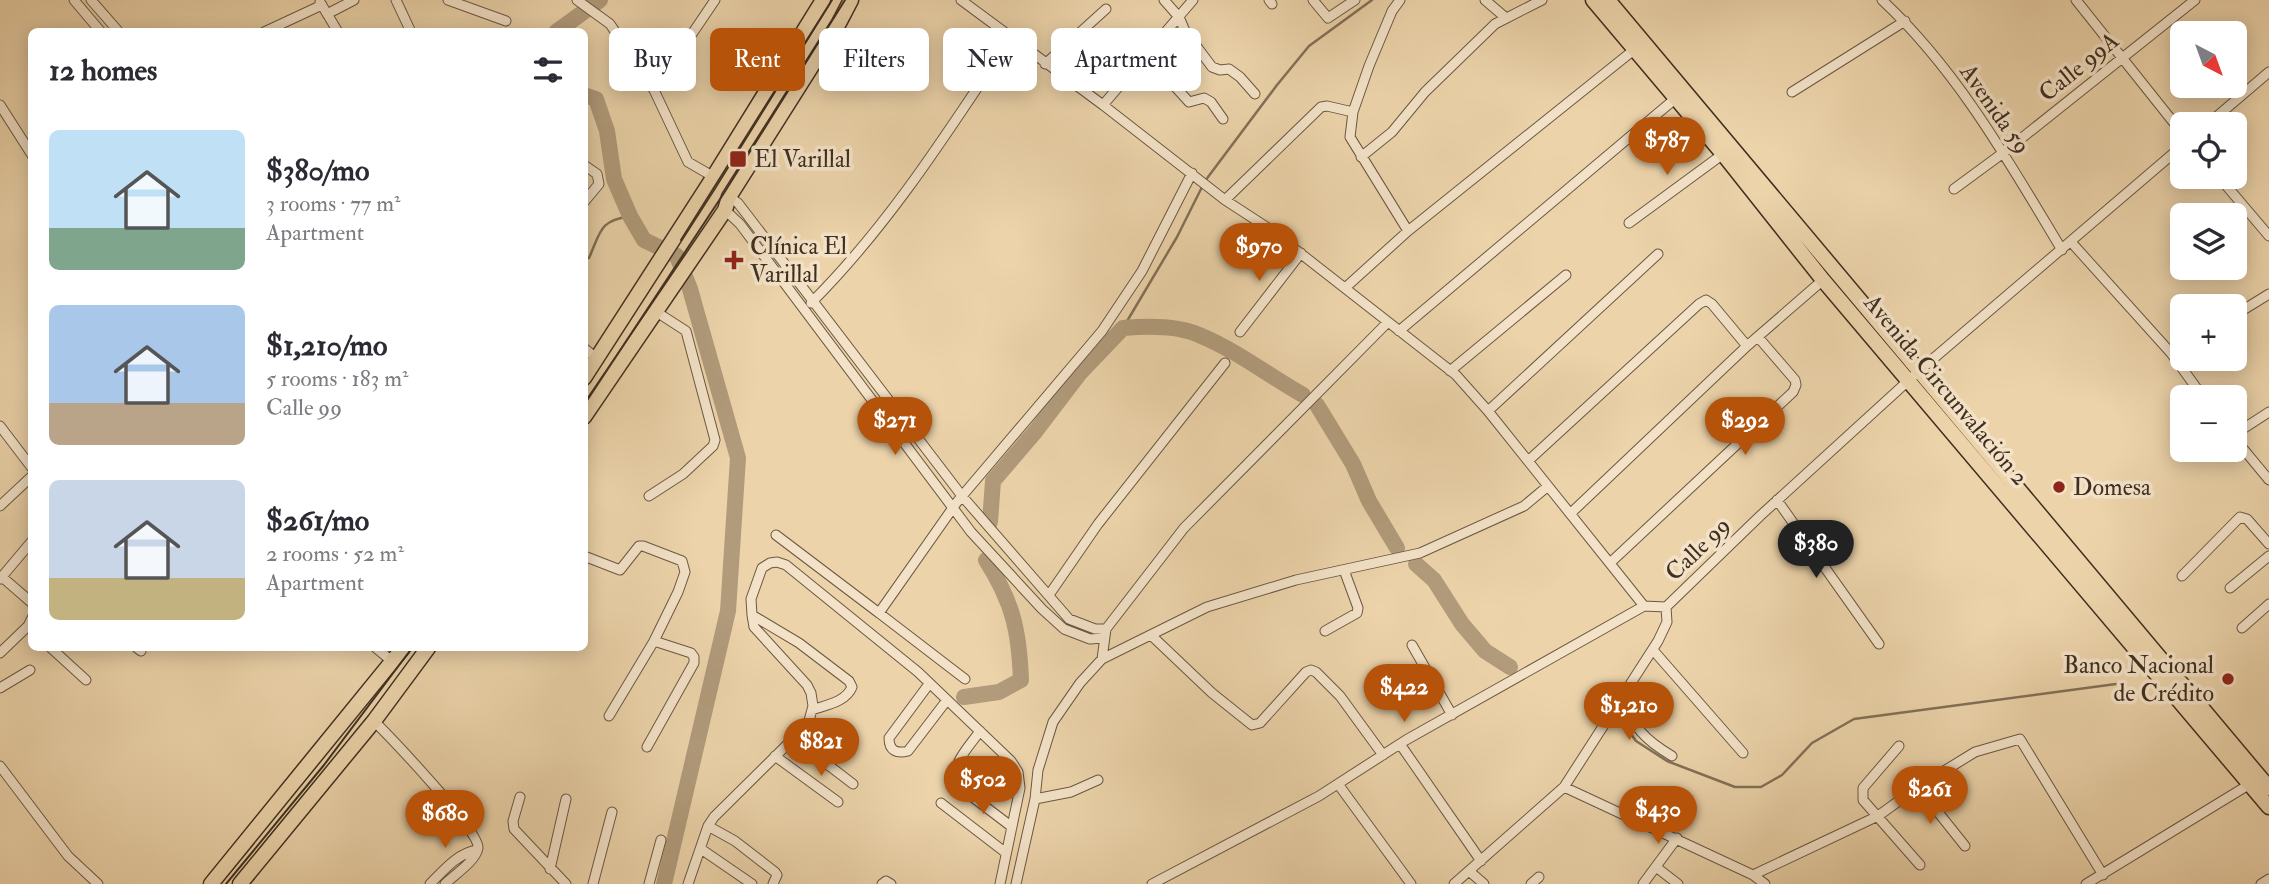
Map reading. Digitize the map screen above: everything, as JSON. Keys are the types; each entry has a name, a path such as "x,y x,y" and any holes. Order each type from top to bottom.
{"main road":[{"path":"588,372 714,177 823,0"},
{"path":"588,410 727,203 851,0"},
{"name":"Avenida Circunvalación 2","path":"1593,0 1723,154 1823,279 2269,807"},
{"name":"Avenida Circunvalación 2","path":"1608,0 2269,788"},
{"path":"211,884 401,651"},
{"path":"240,884 374,721 426,651"}],"street":[{"path":"74,0 98,28"},
{"path":"327,14 354,0"},
{"path":"396,0 409,28"},
{"path":"448,0 506,21"},
{"path":"577,0 613,28"},
{"path":"696,28 715,0"},
{"path":"962,0 999,28"},
{"path":"1164,0 1212,67 1229,69 1255,94"},
{"path":"1169,28 1194,0"},
{"path":"1313,0 1328,18 1331,18 1355,0"},
{"path":"1401,0 1392,11 1368,66 1353,112 1350,136 1408,231"},
{"path":"1485,0 1506,18"},
{"path":"1361,157 1392,132 1425,92 1486,33 1506,18 1542,0"},
{"name":"Avenida 59","path":"1882,0 1905,21 1974,107 2062,250"},
{"path":"2076,0 2170,118"},
{"name":"Calle 99A","path":"1954,189 2195,0"},
{"path":"95,1 115,28"},
{"path":"271,28 320,2 336,28"},
{"path":"1045,64 1106,9"},
{"path":"1792,92 1905,21"},
{"path":"1345,288 1408,231 1634,49"},
{"path":"1037,58 1103,104 1225,200 1301,253 1450,370 1488,411 1644,606"},
{"path":"2222,112 2269,72"},
{"path":"654,91 688,162 714,177"},
{"path":"805,309 830,285 889,216 974,91"},
{"path":"1103,104 1114,91"},
{"path":"1179,91 1189,102 1204,98 1211,102 1223,118"},
{"path":"1398,331 1676,98"},
{"path":"0,105 28,149"},
{"path":"1225,200 1321,107 1353,112"},
{"path":"1629,223 1723,154"},
{"name":"Calle 99","path":"1454,884 1564,787 1653,650 1667,622 1666,607 1777,500 1920,370 2170,156"},
{"path":"588,168 597,174 600,184 588,198"},
{"path":"879,613 962,496 1102,331 1142,271 1192,173"},
{"path":"2229,189 2269,236"},
{"path":"727,203 737,203 962,496 1069,619 1105,634"},
{"path":"727,203 953,509 1012,578 1064,629 1090,639 1105,634"},
{"path":"2071,242 2170,353"},
{"path":"1240,332 1301,253"},
{"path":"1488,411 1658,254"},
{"path":"1450,370 1566,275"},
{"path":"1571,513 1746,346 1823,279"},
{"path":"2247,308 2269,294"},
{"path":"1528,461 1706,300 1746,346"},
{"path":"649,496 683,474 713,446 715,440 686,331 655,311"},
{"path":"1102,659 1105,634 1184,528 1387,323"},
{"path":"1610,563 1793,392 1795,380 1758,337"},
{"path":"588,351 597,359"},
{"path":"1049,595 1098,524 1225,363"},
{"path":"2247,426 2269,412"},
{"path":"0,426 28,463"},
{"path":"2247,453 2269,480"},
{"path":"0,506 28,480"},
{"path":"1016,884 1035,799 1038,770 1053,722 1080,683 1102,659 1208,607 1296,580 1420,552 1524,506 1548,486"},
{"path":"1777,500 1879,644"},
{"path":"2182,576 2240,517 2247,519 2269,544"},
{"path":"776,535 965,679"},
{"path":"28,546 1,578 28,600"},
{"path":"588,558 620,570 639,546 643,546 682,561 685,572 654,641 609,716"},
{"path":"22,553 28,558"},
{"path":"2230,587 2269,556"},
{"path":"688,884 708,826 808,723 812,710 811,693 807,685 754,627 751,599 762,568 777,562 786,565 918,672 1011,761 1018,772 1020,788 1000,884"},
{"path":"1325,631 1357,613 1358,608 1343,570"},
{"path":"2242,628 2269,604"},
{"path":"1152,884 1319,796 1400,744 1644,606 1666,607"},
{"path":"752,615 799,643 849,681 852,687 850,692 840,700 812,710"},
{"path":"0,653 28,627"},
{"path":"1152,636 1212,693 1252,725 1260,723 1306,672 1316,672 1340,696 1383,755"},
{"path":"647,747 694,663 691,653 654,641"},
{"path":"1412,645 1452,715"},
{"path":"1653,650 1743,753"},
{"path":"54,651 86,680"},
{"path":"380,651 393,662"},
{"path":"0,688 30,670"},
{"path":"929,684 889,738 892,750 901,753 908,751 947,700"},
{"path":"1622,698 1635,726 1648,742 1672,756"},
{"path":"374,721 449,802 477,841 477,850 472,859 445,884"},
{"path":"980,731 953,774 958,786 1012,827"},
{"path":"793,738 853,785"},
{"path":"1753,874 1878,816 1918,787 1975,752 2020,739 2103,876"},
{"path":"1400,744 1480,861"},
{"path":"1899,746 1863,789 1863,800 1920,865"},
{"path":"775,756 838,802"},
{"path":"0,766 68,856 98,884"},
{"path":"1035,799 1071,792 1098,780"},
{"path":"1338,784 1411,884"},
{"path":"2086,884 2250,784"},
{"path":"1564,787 1753,874 1765,884"},
{"path":"1918,787 1965,846"},
{"path":"520,797 513,821 514,829 566,884"},
{"path":"550,869 566,799"},
{"path":"941,803 1006,853"},
{"path":"593,884 612,812"},
{"path":"708,826 735,841 775,872 777,875 773,884"},
{"path":"1643,884 1677,838"},
{"path":"649,884 661,840"},
{"path":"701,849 752,884"},
{"path":"430,884 459,857 477,850"},
{"path":"1656,867 1678,884"},
{"path":"1469,871 1484,884"},
{"path":"1531,884 1539,877"},
{"path":"2261,884 2269,879"},
{"path":"882,884 886,881 891,884"}],"waterway":[{"path":"562,28 600,0"},
{"path":"1205,181 1309,46 1372,0"},
{"path":"588,96 596,99 607,131 614,179 630,216 644,240 677,256 690,289 738,458 728,611 664,884"},
{"path":"1123,328 1177,237 1202,187"},
{"path":"588,258 602,229 612,221 630,216"},
{"path":"990,522 993,481 1080,373 1123,328 1162,327 1190,332 1226,348 1303,395"},
{"path":"1317,405 1353,464 1369,501 1397,548"},
{"path":"964,697 999,692 1021,680 1013,617 1003,590 986,560"},
{"path":"1416,564 1434,580 1462,624 1485,651 1510,667"},
{"path":"1618,716 1636,741 1667,761 1735,787 1761,787 1782,775 1812,743 1854,719 2116,684"}],"tram line":[{"path":"681,240 832,0"},
{"path":"588,399 724,193 845,0"},
{"path":"226,884 324,765 410,651"}],"place":[{"name":"El Varillal","path":"738,159"},
{"name":"Clínica El Varillal","path":"734,260"},
{"name":"Domesa","path":"2059,487"},
{"name":"Banco Nacional de Crédito","path":"2228,679"}]}
